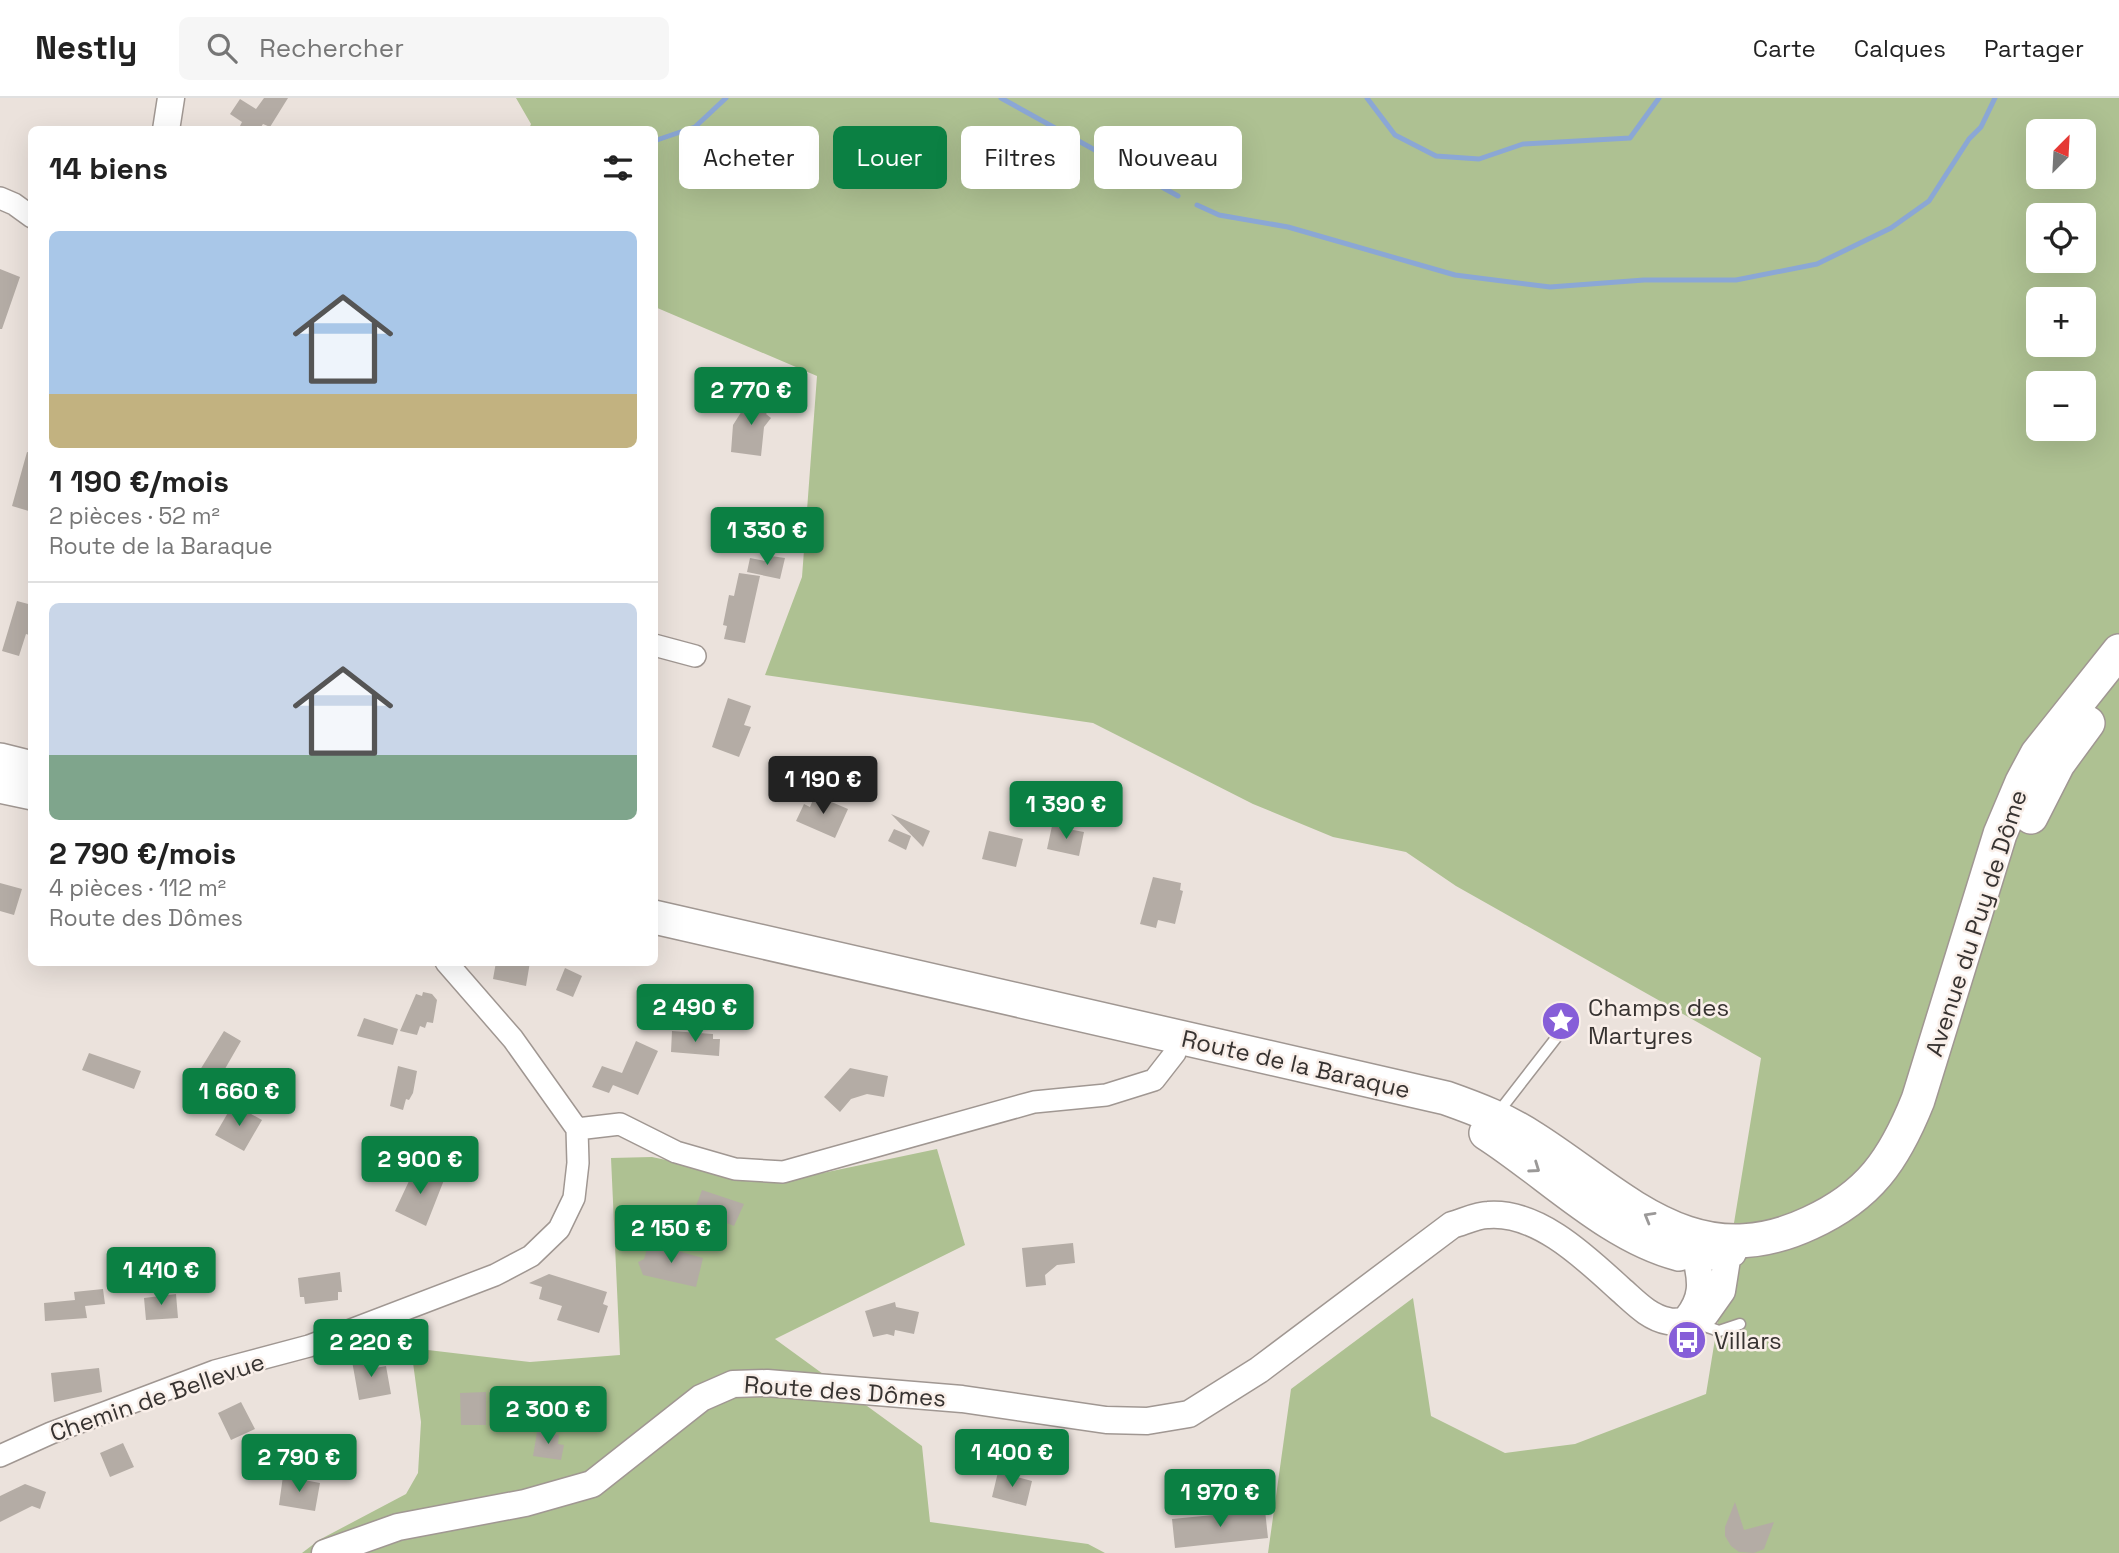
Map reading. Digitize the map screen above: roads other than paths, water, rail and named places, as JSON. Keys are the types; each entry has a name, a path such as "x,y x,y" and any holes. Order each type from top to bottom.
{"main road":[{"name":"Avenue du Puy de Dôme","path":"1928,1102 2000,834 2022,782 2037,754 2119,651"},
{"name":"Avenue du Puy de Dôme","path":"1928,1102 2036,804 2058,764 2119,686"},
{"name":"Route de la Baraque","path":"658,917 1177,1045 1449,1117 1487,1134 1622,1230 1660,1249 1780,1258 1816,1245 1855,1224 1881,1203 1906,1174 1924,1143 1928,1102"},
{"name":"Route de la Baraque","path":"658,937 1177,1045 1447,1098 1495,1116 1534,1138 1630,1206 1713,1252 1750,1240 1775,1237 1836,1211 1862,1191 1888,1163 1928,1102"}],"street":[{"path":"167,126 171,98"},
{"path":"0,198 28,214"},
{"path":"658,646 695,656"},
{"path":"449,966 513,1039 577,1129 620,1124 676,1152 735,1169 783,1172 1034,1102 1106,1095 1154,1080 1177,1045"},
{"name":"Chemin de Bellevue","path":"0,1456 51,1433 215,1371 336,1337 495,1275 531,1256 559,1229 574,1198 578,1163 577,1129"},
{"name":"Route des Dômes","path":"324,1553 398,1527 525,1503 592,1484 701,1398 733,1384 767,1383 962,1399 1107,1420 1147,1422 1189,1414 1259,1370 1452,1225 1487,1214 1518,1217 1555,1237 1593,1265 1647,1313 1670,1322 1686,1320"},
{"path":"1686,1320 1695,1309 1713,1252"}],"lane":[{"path":"1495,1116 1556,1038"},
{"path":"1686,1320 1719,1331 1740,1324"}],"waterway":[{"path":"658,140 695,127 726,98"},
{"path":"1001,98 1178,196"},
{"path":"1367,98 1395,135 1436,156 1479,159 1523,144 1630,138 1659,98"},
{"path":"1197,205 1219,215 1288,227 1455,275 1550,287 1644,280 1736,280 1817,264 1891,228 1929,201 1969,139 1981,127 1995,98"}],"place":[{"name":"Champs des Martyres","path":"1561,1021"},
{"name":"Villars","path":"1687,1340"}]}
